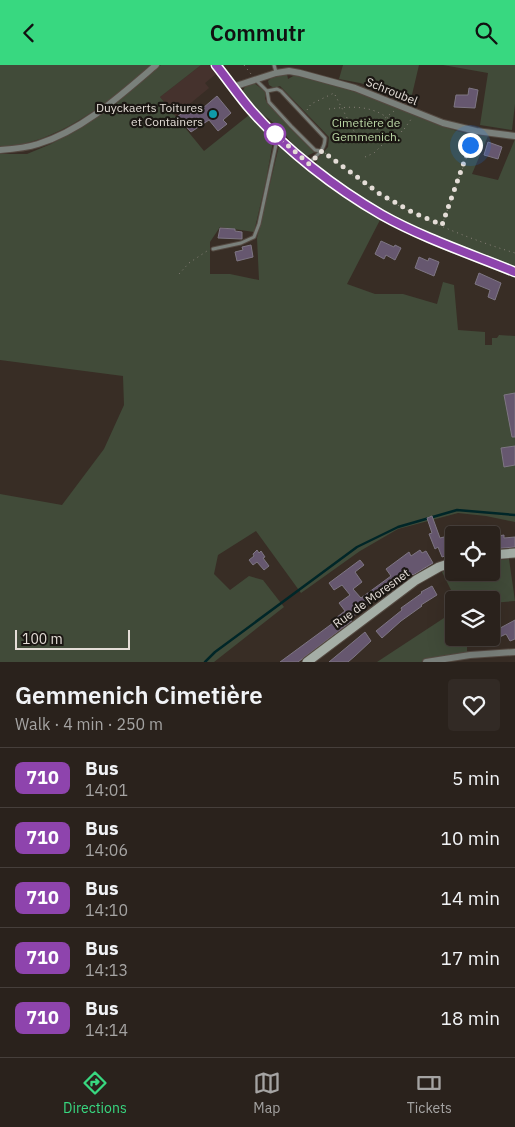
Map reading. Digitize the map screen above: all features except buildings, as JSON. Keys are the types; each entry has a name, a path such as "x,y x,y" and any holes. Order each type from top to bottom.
{"main road":[{"path":"216,65 251,110 277,137 309,164 355,198 382,215 438,241 515,272"},
{"path":"500,554 515,553"},
{"name":"Rue de Moresnet","path":"307,662 416,580 445,565"}],"street":[{"path":"0,150 38,144 68,131 123,93 156,65"},
{"name":"Schroubel","path":"233,87 255,78 289,71 355,88 443,123 476,131 515,136"},
{"path":"426,662 485,653 515,653"}],"lane":[{"path":"274,65 276,73"},
{"path":"255,78 267,91 269,102 285,120 315,150 322,151"},
{"path":"267,91 276,89 281,91 325,138 325,145 322,151 309,164"},
{"path":"213,249 242,243 254,237 259,223 277,137"}],"path":[{"path":"244,65 255,78"},
{"path":"303,114 311,104 334,93 355,133 352,135"},
{"path":"329,109 351,106 368,108 386,116 402,132 412,119"},
{"path":"365,157 374,153 384,143 384,137 377,130 380,123 400,106"},
{"path":"442,225 454,187 476,131"},
{"path":"322,151 380,194 412,212 470,239 515,253"},
{"path":"179,274 200,255 213,249"}],"shaded area":[{"path":"201,65 209,65 216,74 205,83 209,88 175,116 160,97"}],"green space":[{"path":"0,65 151,65 118,93 62,130 21,144 0,147"},
{"path":"161,65 201,65 160,97 204,151 249,115 273,141 254,232 220,227 210,242 210,274 230,274 259,280 257,238 279,146 347,198 380,220 347,284 375,294 403,294 437,304 443,282 454,285 458,330 485,332 485,345 492,345 492,338 497,338 499,335 515,336 515,522 458,513 398,529 360,551 301,593 256,531 218,555 214,574 230,590 249,576 263,580 284,607 214,662 0,662 0,494 62,505 104,449 124,405 123,376 0,360 0,154 27,154 51,144 92,120"},
{"path":"343,65 419,65 411,99 360,83 339,79"},
{"path":"443,65 515,65 515,104 512,130 480,125 488,73"},
{"name":"Cimetière de Gemmenich.","path":"287,74 288,79 295,75 330,84 375,99 448,128 474,135 488,136 472,174 498,180 515,139 515,266 493,259 400,220 358,196 316,165 317,159 328,147 329,137 280,86 274,88 269,85 268,81 272,77"},
{"path":"254,83 266,92 265,98 267,103 315,152 307,156 296,148 269,119 257,111 243,94 243,89 246,86"},
{"path":"509,559 515,601 500,602 500,591 452,591 446,581 500,581 500,560"},
{"path":"445,615 445,646 467,646 469,653 421,662 377,662 444,618"}],"waterway":[{"path":"205,662 215,652 357,547 398,527 457,510 515,515"}],"bus line":[{"name":"710","path":"216,65 251,110 277,137 309,164 355,198 382,215 438,241 515,272"}],"place":[{"name":"Duyckaerts Toitures et Containers","path":"213,114"}],"route":[{"path":"275,134 309,164 322,151 380,194 412,212 442,225 470,145"}]}
